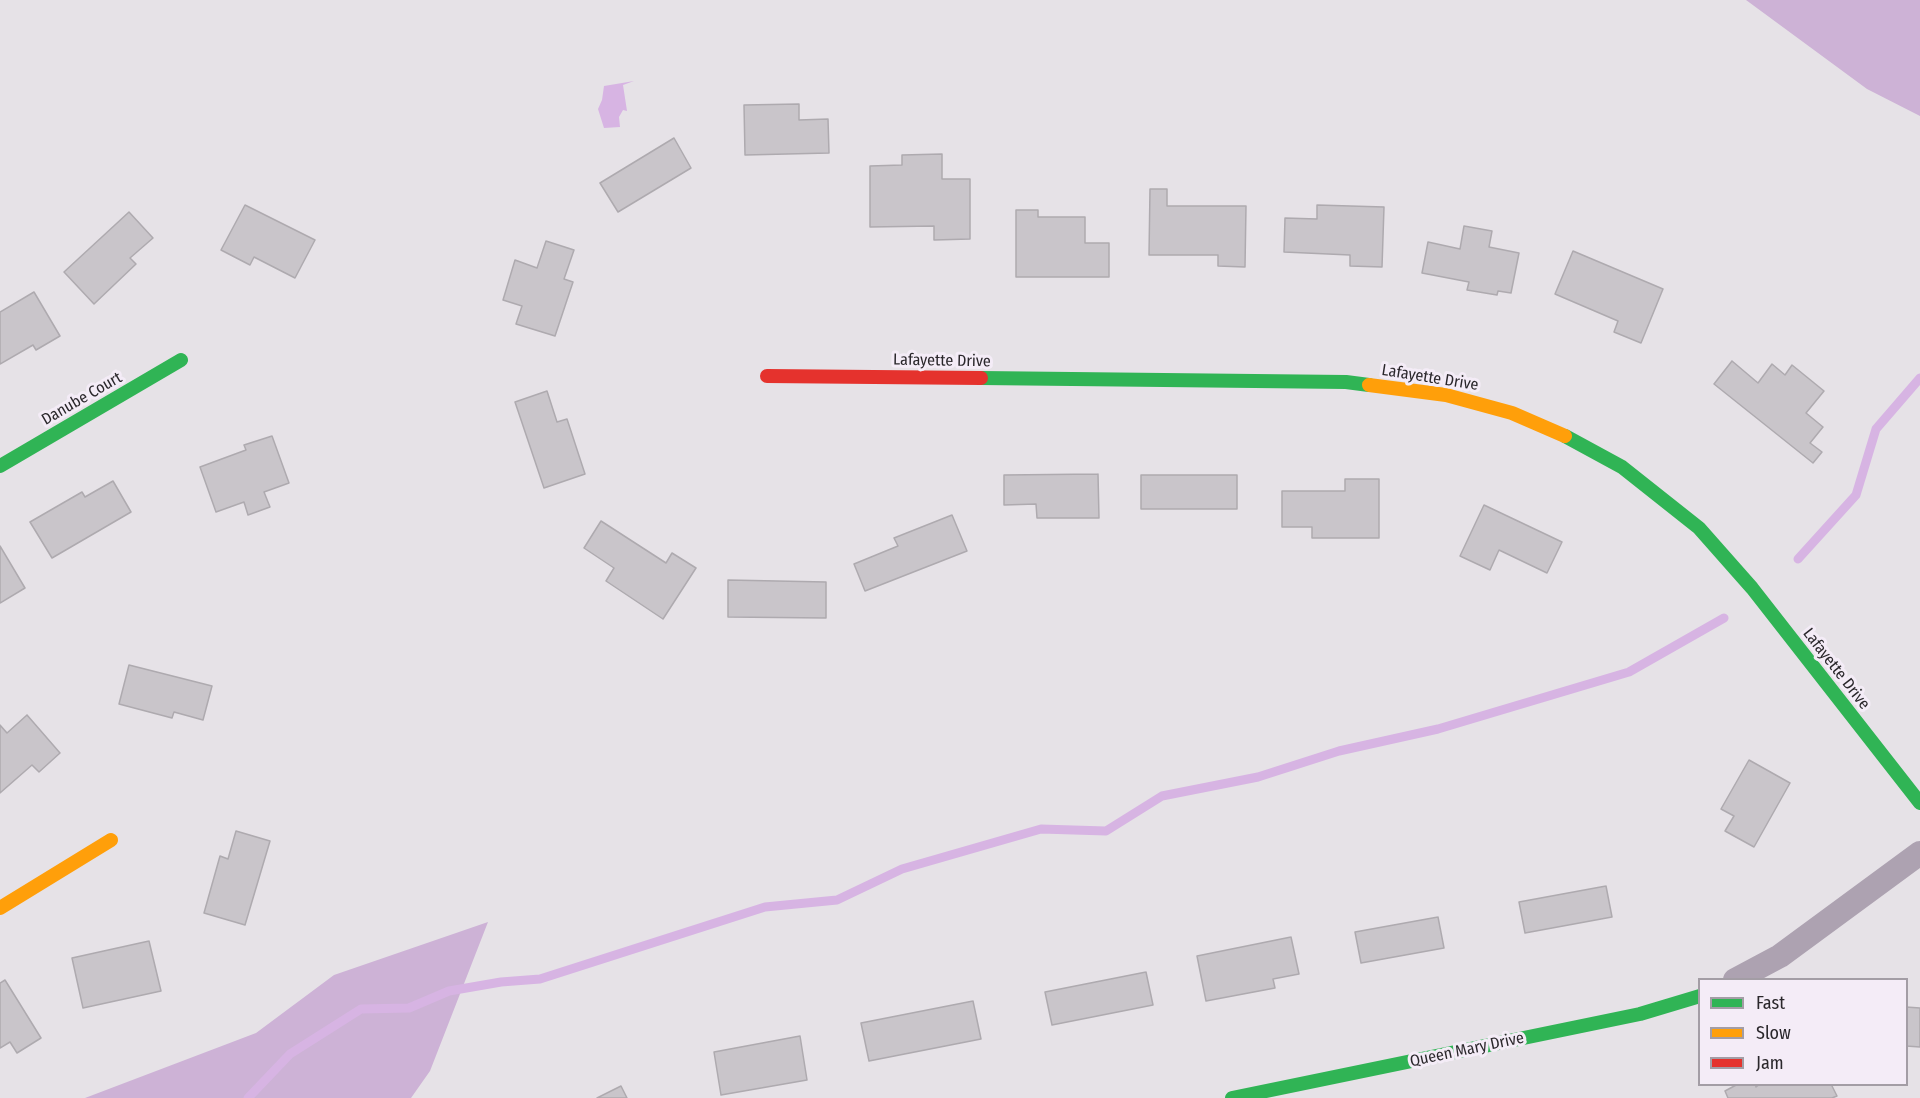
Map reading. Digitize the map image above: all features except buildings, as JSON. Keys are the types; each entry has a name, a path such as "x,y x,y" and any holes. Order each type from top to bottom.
{"street":[{"name":"Danube Court","path":"0,466 181,360"},
{"name":"Lafayette Drive","path":"767,375 1346,381 1446,394 1512,413 1565,435 1622,467 1699,528 1752,588 1920,803"},
{"path":"0,908 111,840"},
{"path":"1739,978 1780,956 1828,923 1852,902 1920,852"},
{"name":"Queen Mary Drive","path":"1232,1098 1640,1014 1698,997"}],"shaded area":[{"path":"1746,0 1920,0 1920,116 1867,89"},
{"path":"634,81 623,85 627,111 623,110 619,117 620,127 604,128 598,109 604,86"},
{"path":"488,922 430,1071 411,1098 85,1098 256,1033 334,975"}],"waterway":[{"path":"1798,559 1856,495 1876,429 1920,378"},
{"path":"248,1098 290,1054 361,1009 409,1008 449,991 501,982 540,979 765,907 837,900 902,869 1041,829 1106,831 1162,796 1258,777 1339,751 1438,729 1629,672 1724,618"}],"traffic: fast":[{"path":"0,466 181,360"},
{"path":"981,378 1346,382 1369,385"},
{"path":"1565,436 1622,467 1699,528 1752,588 1920,803"},
{"path":"1232,1098 1640,1014 1698,997"}],"traffic: slow":[{"path":"1369,385 1446,395 1512,413 1565,436"},
{"path":"0,908 111,840"}],"traffic: jam":[{"path":"767,376 981,378"}]}
